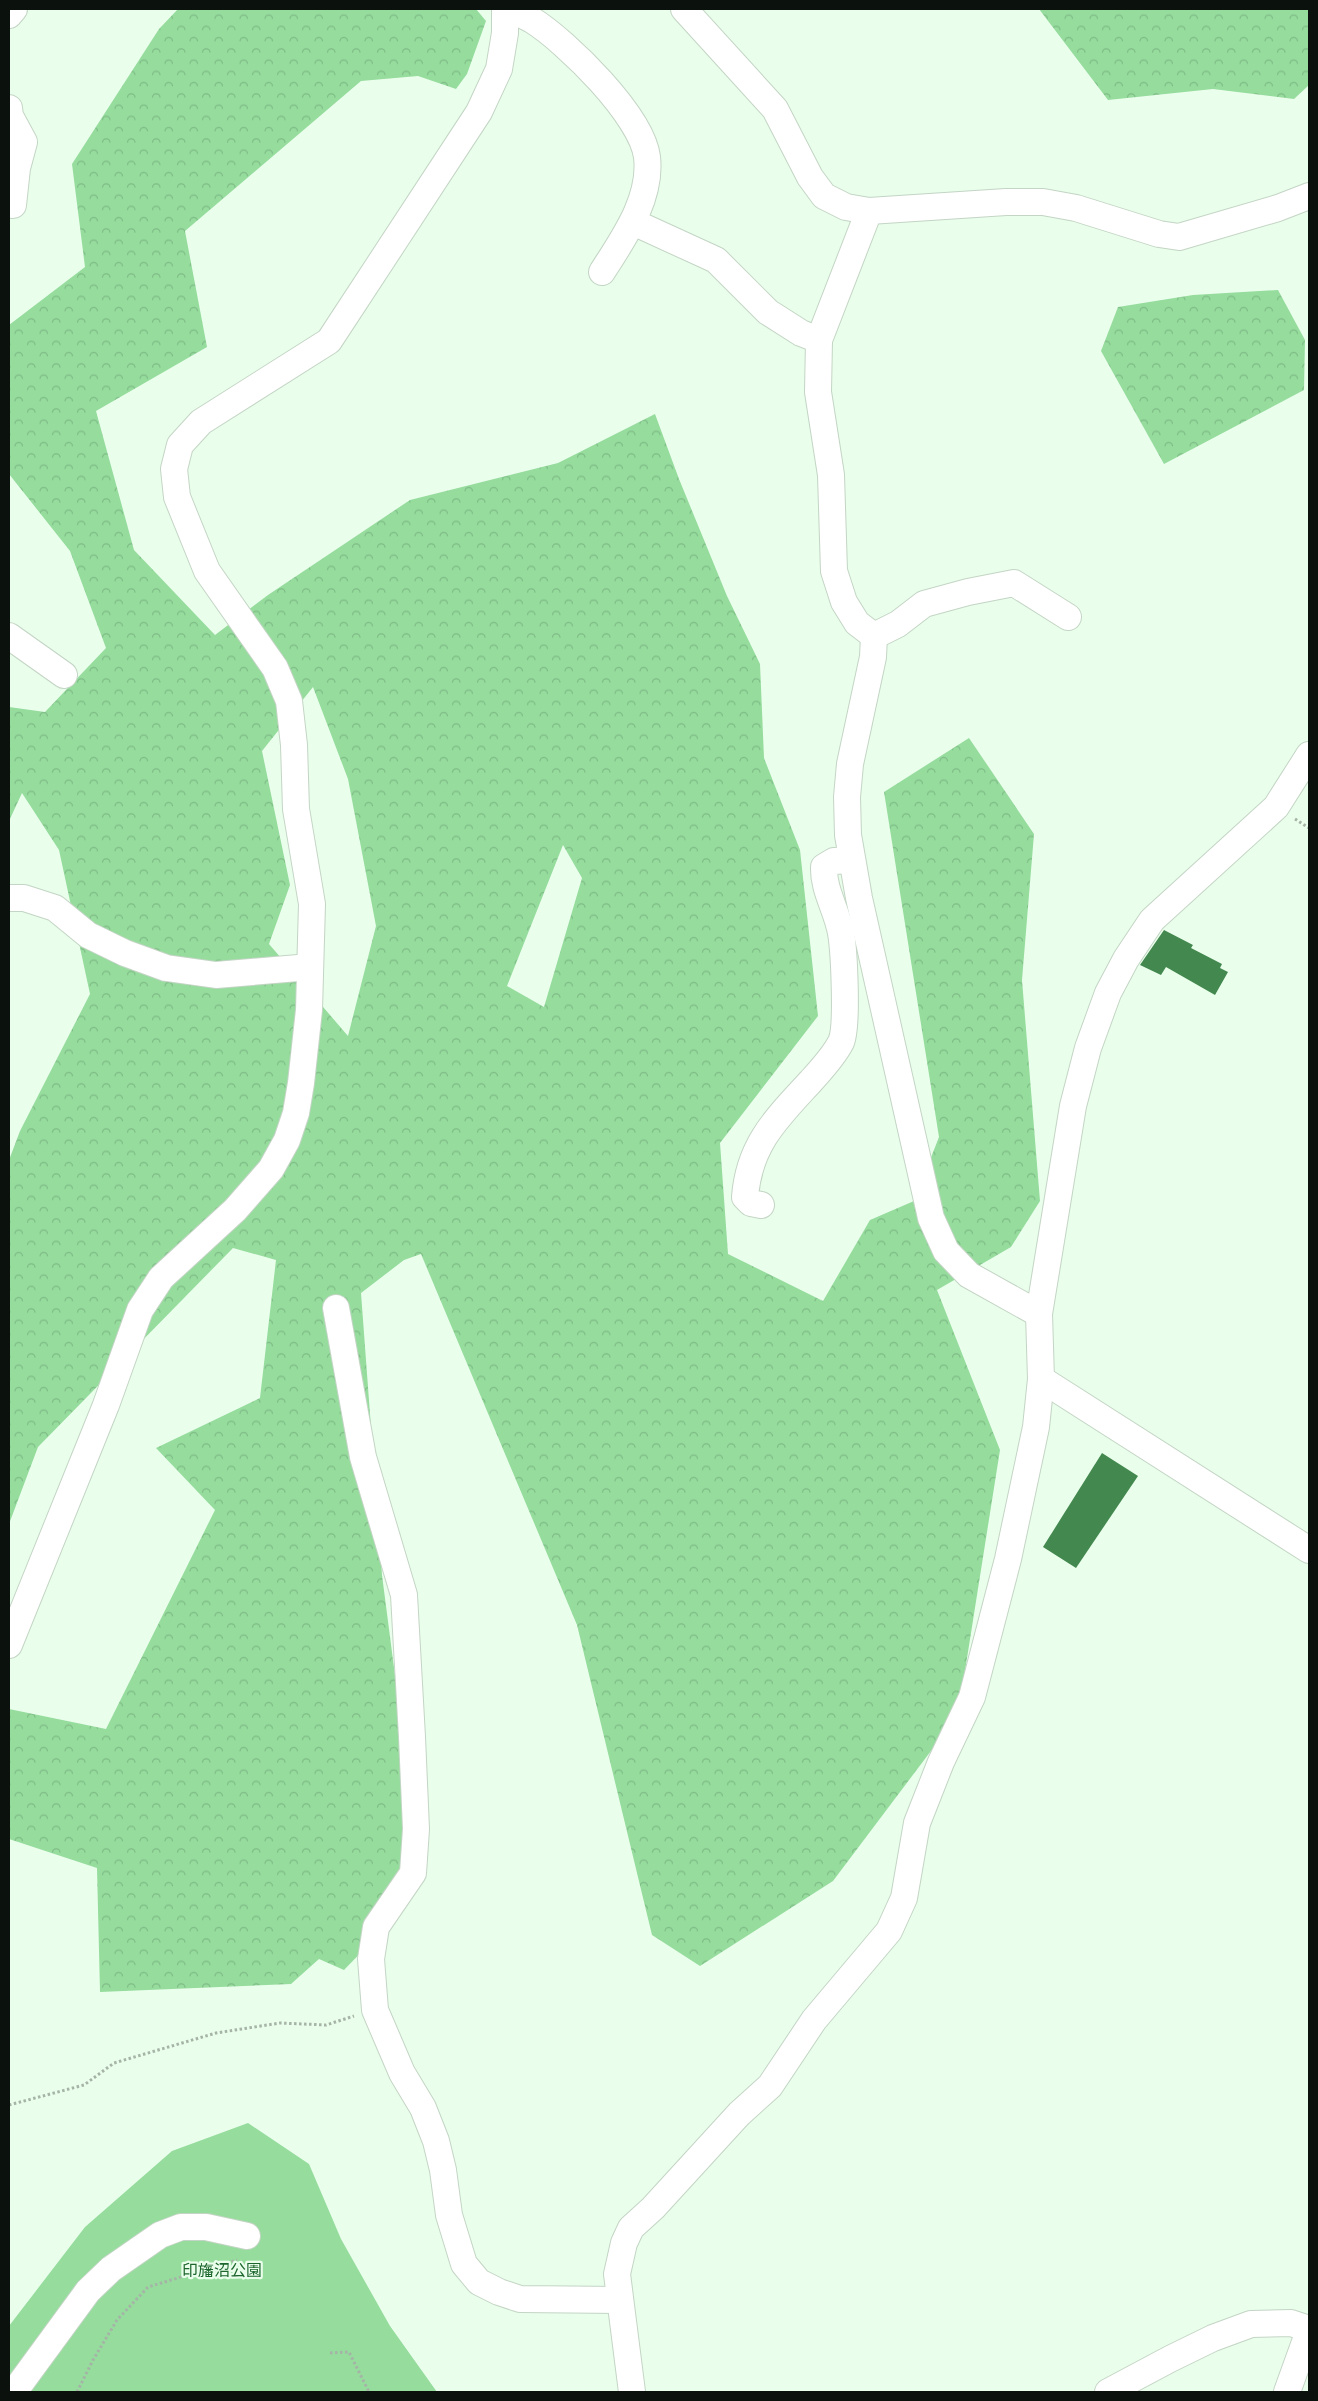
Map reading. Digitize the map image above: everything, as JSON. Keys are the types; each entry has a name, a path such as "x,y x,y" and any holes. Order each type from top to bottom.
{"street":[{"path":"9,15 14,9"},
{"path":"9,1645 106,1405 140,1310 162,1278 235,1210 271,1169 287,1140 296,1112 301,1083 307,1032 312,904 296,809 294,745 289,701 275,668 207,571 177,497 174,469 180,445 201,422 329,341 479,112 499,69 506,33 506,9 532,20 586,64 624,109 641,137 647,157 645,184 633,222 602,272"},
{"path":"686,11 775,109 810,177 824,196 846,207 870,211 1006,202 1043,202 1076,208 1159,234 1179,237 1309,196"},
{"path":"9,108 10,116 24,142 17,168 13,205"},
{"path":"870,211 819,340 818,392 831,475 834,571 844,602 857,624 874,636"},
{"path":"633,222 716,260 768,312 801,333 819,340"},
{"path":"874,636 898,624 924,604 968,592 1014,583 1068,617"},
{"path":"9,636 64,675"},
{"path":"874,636 873,657 850,764 847,797 851,860 931,1218 946,1250 969,1275 1039,1314"},
{"path":"632,2392 617,2274 624,2243 631,2228 653,2208 739,2114 770,2086 814,2020 889,1931 904,1898 917,1823 941,1762 972,1697 1008,1559 1036,1427 1041,1379 1039,1314 1073,1106 1088,1048 1108,993 1126,959 1152,920 1276,807 1309,755"},
{"path":"761,1205 751,1203 745,1197 746,1180 754,1154 770,1126 820,1071 841,1041 844,1018 841,932 824,878 824,867 834,861 851,860"},
{"path":"9,898 24,898 55,908 88,935 125,953 166,968 216,976 310,967"},
{"path":"336,1308 363,1457 404,1595 412,1737 416,1829 413,1873 376,1928 372,1959 375,2010 397,2064 423,2108 436,2141 449,2215 464,2264 479,2282 499,2292 520,2299 620,2300"},
{"path":"1041,1379 1309,1550"},
{"path":"14,2392 88,2291 111,2269 160,2235 181,2227 206,2227 247,2236"},
{"path":"1108,2392 1213,2338 1251,2324 1291,2323 1309,2330 1287,2392"}],"path":[{"path":"9,2105 84,2085 114,2063 216,2033 280,2023 326,2025 375,2010"},
{"path":"77,2392 93,2360 117,2320 148,2287 236,2260"},
{"path":"330,2353 349,2352 369,2392"}],"green space":[{"path":"178,9 476,9 486,21 467,74 456,89 418,76 361,81 185,231 207,347 96,411 134,550 215,635 268,595 410,500 558,463 655,414 679,479 727,596 760,664 764,758 800,850 818,1016 720,1143 728,1254 823,1301 870,1220 914,1201 939,1137 884,792 969,738 1034,834 1022,980 1040,1201 1011,1247 937,1290 1000,1450 958,1715 833,1881 700,1966 652,1935 577,1625 421,1254 404,1260 361,1293 382,1575 412,1807 404,1908 344,1970 319,1959 291,1984 100,1992 97,1868 9,1839 9,1709 106,1729 215,1510 156,1448 260,1398 276,1260 233,1248 38,1447 9,1524 9,1160 20,1131 90,994 59,850 22,793 9,821 9,707 45,712 106,648 70,551 9,474 9,325 85,267 72,164 159,29","holes":["313,687 348,779 376,926 348,1036 269,944 290,885 262,751","563,845 582,878 544,1007 507,986"]},
{"path":"1039,9 1309,9 1309,85 1294,99 1213,89 1108,100"},
{"path":"1278,290 1305,340 1304,390 1164,464 1101,351 1118,307 1193,295"},
{"name":"印旛沼公園","path":"248,2123 309,2164 341,2239 390,2326 437,2392 9,2392 9,2326 85,2227 172,2151"}],"building":[{"path":"1164,930 1193,945 1191,948 1222,964 1220,968 1228,972 1215,995 1166,967 1161,975 1140,965"},
{"path":"1102,1453 1138,1476 1076,1568 1043,1547"}]}
